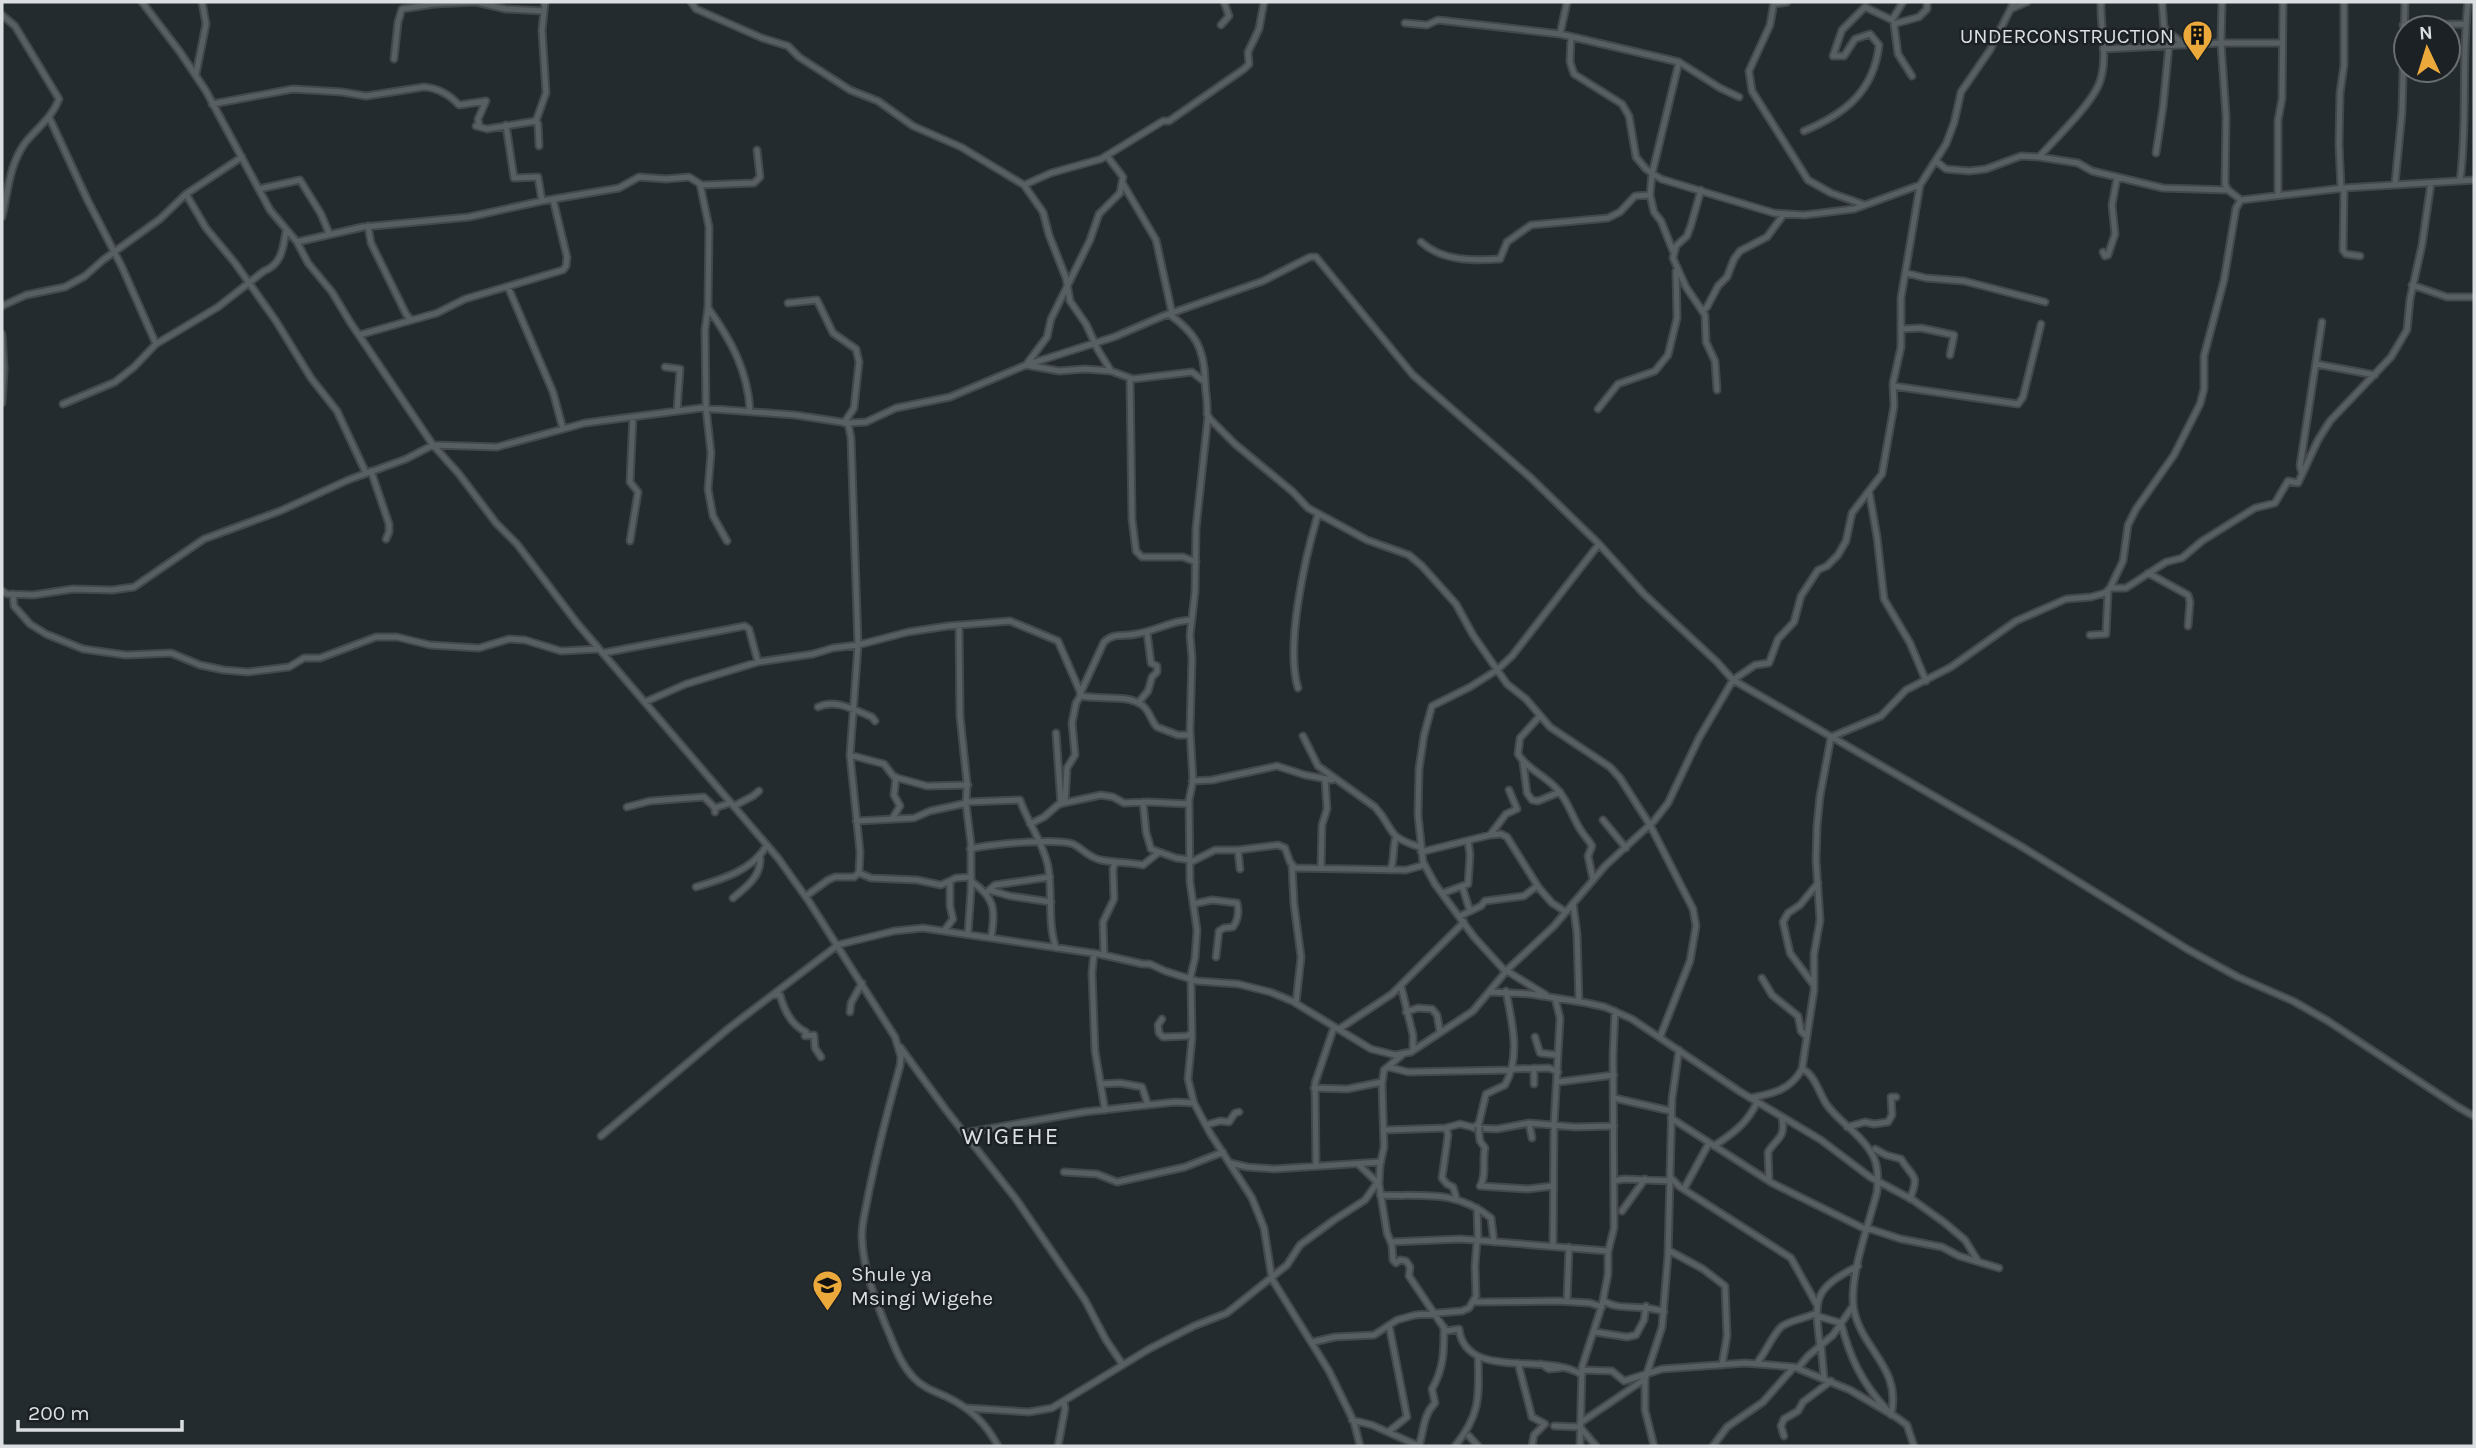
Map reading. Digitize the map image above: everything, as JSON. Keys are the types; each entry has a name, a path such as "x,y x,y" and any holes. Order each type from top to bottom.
{"street":[{"path":"142,2 196,75 270,210 297,242 308,263 332,292 433,445 496,523 517,544 601,651 767,845 806,896 898,1044 1003,1186 1016,1199 1081,1294 1123,1365"},
{"path":"196,75 206,24 202,2"},
{"path":"394,59 402,9 400,2"},
{"path":"402,9 476,2 506,9 544,11"},
{"path":"539,146 536,121 546,91 542,39 545,2"},
{"path":"691,2 696,9 762,38 788,46 799,57 850,90 878,102 913,126 961,147 1024,185 1043,212 1070,301 1086,324 1111,371"},
{"path":"1221,25 1229,16 1224,2"},
{"path":"1024,185 1051,173 1107,156 1164,120 1169,121 1250,64 1248,52 1259,29 1264,2"},
{"path":"1560,34 1566,2"},
{"path":"1787,2 1774,3 1770,25 1749,71 1752,91 1808,180 1831,193 1867,206"},
{"path":"1804,131 1828,121 1858,98 1877,63 1879,45 1870,34 1855,39 1844,56 1833,56 1842,30 1865,7 1892,20 1903,2"},
{"path":"1912,76 1898,54 1894,24 1919,16 1927,9 1927,2"},
{"path":"601,1136 837,944 909,928 968,933 1094,953 1150,964 1191,979 1249,986 1296,1003 1371,1049 1395,1055 1413,1050 1473,1012 1506,971 1546,935 1593,879 1650,825 1668,803 1699,738 1733,680 1755,665 1769,663 1778,639 1794,622 1799,600 1805,589 1818,570 1827,566 1838,555 1846,541 1852,513 1883,471 1894,406 1893,386 1901,347 1900,298 1920,185 1937,162 1954,123 1960,94 1990,50 2014,2"},
{"path":"2010,9 2027,2"},
{"path":"2039,157 2099,84 2103,49 2101,2"},
{"path":"2162,2 2164,28 2183,44"},
{"path":"2222,2 2225,178 2228,190"},
{"path":"2278,195 2283,2"},
{"path":"2344,2 2344,65 2339,131 2343,250 2346,254 2360,256"},
{"path":"2460,181 2468,2"},
{"path":"2,15 15,26 58,95 55,108 20,152 9,178 2,217"},
{"path":"1405,23 1427,25 1438,19 1560,34 1679,62 1739,97"},
{"path":"2462,24 2466,24"},
{"path":"1571,37 1570,62 1574,74 1622,104 1629,116 1636,157 1652,174 1661,179 1784,214 1831,213 1867,206 1920,185"},
{"path":"2103,49 2183,44 2282,43"},
{"path":"2156,153 2169,45"},
{"path":"1598,409 1618,384 1655,371 1668,355 1677,317 1673,251 1661,220 1654,212 1650,195 1652,174 1679,62"},
{"path":"2395,184 2402,84"},
{"path":"212,104 293,89 366,96 432,87 445,93 459,105 486,101 476,126 487,129 536,121"},
{"path":"48,117 115,252 156,344"},
{"path":"506,125 514,178 538,177 542,201"},
{"path":"297,242 368,226 469,217 619,188 633,178 643,176 666,179 689,177 700,184 757,182 760,177 757,150"},
{"path":"1107,156 1120,171 1130,199 1154,234 1171,313 1198,342 1204,359 1208,416 1196,535 1190,635 1191,892 1197,930 1191,979 1192,1032 1188,1079 1194,1103 1252,1198 1264,1228 1272,1279 1313,1342 1352,1420 1360,1446"},
{"path":"1937,162 1946,169 1969,171 1986,169 2021,156 2039,157 2078,163 2092,171 2163,188 2228,190 2241,200 2343,188 2474,180"},
{"path":"2,306 26,295 50,291 75,282 160,219 187,194 242,157"},
{"path":"2103,252 2105,256 2108,255 2115,234 2112,205 2117,178"},
{"path":"259,189 300,180 321,214 329,233"},
{"path":"1831,737 1881,716 1906,691 1951,667 2016,621 2066,599 2091,597 2109,590 2126,588 2168,561 2182,558 2202,541 2255,508 2274,504 2288,481 2298,483 2330,421 2375,375 2406,330 2431,183"},
{"path":"700,184 709,227 708,307 705,330 706,408 711,453 709,496 713,516 727,541"},
{"path":"1026,365 1047,337 1051,319 1100,214 1115,200 1123,184"},
{"path":"1673,251 1687,236 1701,190"},
{"path":"187,194 206,229 235,263 276,321 311,378 337,411 369,472 389,526 386,539"},
{"path":"1421,242 1432,251 1449,258 1500,259 1507,242 1531,225 1608,218 1620,212 1634,196 1650,195"},
{"path":"359,335 437,313 465,299 563,270 567,257 553,199"},
{"path":"2090,635 2106,634 2109,590 2123,561 2129,525 2136,509 2174,455 2200,404 2204,389 2204,356 2224,280 2236,208 2241,200"},
{"path":"1702,311 1707,307 1717,286 1727,277 1740,251 1767,237 1784,214"},
{"path":"368,226 371,243 411,320"},
{"path":"64,404 115,382 156,344 194,323 276,264 283,250 286,231"},
{"path":"2,591 33,595 73,589 112,590 134,587 204,539 280,511 433,445 497,447 563,429 706,408 846,423 871,421 896,408 950,397 1026,365 1095,343 1263,281 1310,257 1316,257 1413,375 1531,478 1599,544 1644,594 1733,680 2024,848 2187,949 2328,1021 2474,1116"},
{"path":"1675,264 1705,317 1706,342 1716,361 1717,390"},
{"path":"1906,273 1926,278 1964,281 2046,302"},
{"path":"2412,285 2447,297 2474,297"},
{"path":"508,287 553,392 563,429"},
{"path":"788,303 817,300 833,333 856,349 859,362 854,408 846,423 853,480 858,645 850,755 860,852 859,873 854,877 835,877 828,880 806,896"},
{"path":"708,307 740,359 748,389 750,411"},
{"path":"2302,473 2300,466 2322,322"},
{"path":"1893,386 2018,404 2023,397 2042,324"},
{"path":"1901,329 1921,328 1954,335 1950,355"},
{"path":"2,334 2,403"},
{"path":"2316,364 2375,375"},
{"path":"1026,365 1059,371 1111,371 1130,378 1148,379 1189,372 1205,382"},
{"path":"665,367 680,369 677,411"},
{"path":"1130,378 1132,519 1136,551 1142,557 1183,556 1196,562"},
{"path":"1208,416 1235,444 1293,492 1308,508 1353,530 1363,538 1409,555 1415,560 1450,597 1507,684 1526,699 1550,727 1610,767 1620,778 1650,825 1693,909 1696,926 1690,961 1660,1037"},
{"path":"630,541 638,492 630,482 633,417"},
{"path":"1868,491 1884,599 1910,643 1926,681"},
{"path":"1298,688 1293,672 1293,638 1318,514"},
{"path":"1560,1012 1552,998 1506,971 1474,937 1424,865 1418,815 1419,769 1432,706 1497,670 1522,647 1599,544"},
{"path":"2148,573 2188,595 2188,626"},
{"path":"13,594 14,606 30,624 46,634 83,649 126,655 171,653 201,666 224,670 248,671 289,667 304,658 320,658 376,637 397,637 430,645 479,648 509,639 525,640 561,651 601,651 745,626 749,629 758,662"},
{"path":"1063,803 1068,768 1075,755 1072,723 1076,703 1104,642 1116,635 1135,635 1179,621 1192,620"},
{"path":"645,702 696,680 758,662 858,645 915,631 1010,621 1060,643 1080,694"},
{"path":"960,626 960,716 968,785 971,879 968,933"},
{"path":"1138,703 1148,691 1157,671 1157,666 1151,663 1147,632"},
{"path":"1080,694 1105,699 1119,697 1138,703 1148,711 1157,727 1178,735 1190,735"},
{"path":"818,707 829,703 872,716 875,721"},
{"path":"1539,717 1520,738 1518,754 1560,792 1592,846 1588,856 1593,879"},
{"path":"1056,733 1063,803"},
{"path":"1303,736 1318,766 1375,807 1396,837 1421,849 1501,834 1507,837 1537,886 1552,903 1566,912"},
{"path":"1750,1098 1790,1085 1796,1081 1802,1069 1814,987 1814,954 1821,920 1817,834 1820,796 1831,737"},
{"path":"850,755 884,764 896,778 927,786 968,785"},
{"path":"1523,761 1527,793 1532,800 1560,792"},
{"path":"1192,782 1277,766 1336,780"},
{"path":"892,819 900,806 894,796 896,778"},
{"path":"1321,868 1321,832 1327,809 1325,779"},
{"path":"1490,835 1506,814 1517,809 1508,790"},
{"path":"627,807 650,801 704,797 715,810 753,796 759,791"},
{"path":"1030,824 1063,803 1105,795 1124,803 1189,804"},
{"path":"856,821 914,818 967,802 1018,799 1044,848 1050,877 1051,928 1056,948"},
{"path":"1143,802 1147,838 1151,849 1158,853 1191,861 1215,850 1282,845 1285,848 1292,866 1301,957 1296,1003"},
{"path":"1604,820 1626,848"},
{"path":"1390,870 1393,866 1392,848 1396,837"},
{"path":"1443,893 1468,883 1468,841"},
{"path":"970,849 1040,842 1073,845 1085,854 1115,863 1121,861 1143,865 1158,853"},
{"path":"696,887 727,878 760,857 767,845"},
{"path":"1238,850 1240,869"},
{"path":"733,898 751,884 761,865 760,857"},
{"path":"1104,955 1103,922 1114,899 1115,863"},
{"path":"1292,866 1301,869 1406,870 1424,865"},
{"path":"859,873 871,878 917,880 941,885 956,878 971,879 988,891 1051,902"},
{"path":"988,891 995,885 1050,877"},
{"path":"944,931 953,921 950,883"},
{"path":"1814,987 1790,953 1783,922 1788,913 1800,905 1818,883"},
{"path":"1462,886 1470,911"},
{"path":"1460,916 1481,906 1485,901 1524,896 1537,886"},
{"path":"988,891 993,917 991,938"},
{"path":"1193,904 1212,900 1237,902 1236,923 1233,927 1219,932 1216,957"},
{"path":"1573,903 1577,934 1579,1002"},
{"path":"1316,1164 1314,1087 1336,1028 1368,1012 1401,986 1464,922"},
{"path":"1094,953 1094,1026 1105,1110"},
{"path":"1762,978 1772,995 1798,1016 1801,1031 1806,1036"},
{"path":"850,1012 850,1003 862,983"},
{"path":"1401,986 1413,1035 1413,1050"},
{"path":"1490,992 1568,1000 1615,1011 1660,1037 1750,1098 1821,1140 1878,1181 1910,1199 1956,1231 1969,1245 1978,1261"},
{"path":"1506,992 1513,1023 1512,1069 1505,1086 1486,1094 1477,1129 1485,1148 1483,1182 1480,1186 1515,1189 1553,1186"},
{"path":"772,995 780,995 784,1009 796,1027 806,1032 805,1036 814,1035 815,1048 821,1057"},
{"path":"1553,1246 1554,1125 1560,1012 1568,1000"},
{"path":"1406,1012 1418,1008 1432,1009 1437,1015 1440,1032"},
{"path":"1580,1446 1582,1372 1602,1304 1608,1251 1614,1228 1615,1011"},
{"path":"1162,1019 1158,1025 1159,1033 1163,1037 1187,1036 1192,1032"},
{"path":"1535,1037 1540,1053 1558,1055"},
{"path":"898,1044 900,1066 884,1121 864,1217 864,1256 884,1319 906,1370 924,1386 978,1416 998,1446"},
{"path":"1654,1446 1645,1410 1645,1379 1660,1339 1664,1312 1671,1111 1679,1050"},
{"path":"1403,1054 1384,1070 1382,1082 1384,1147 1378,1184 1393,1260 1396,1263 1400,1260 1406,1261 1410,1267 1409,1276 1446,1331 1459,1329 1461,1341 1478,1357 1541,1364 1549,1369 1560,1367 1582,1372 1612,1371 1622,1381 1654,1370 1756,1364 1796,1368 1831,1381 1907,1425 1914,1446"},
{"path":"1388,1067 1408,1072 1534,1068 1549,1068 1558,1072"},
{"path":"1534,1068 1534,1084"},
{"path":"1802,1069 1807,1071 1823,1100 1871,1152 1876,1165 1878,1181 1858,1266 1853,1306 1861,1331 1886,1367 1891,1380 1891,1415"},
{"path":"1558,1082 1614,1075"},
{"path":"1314,1087 1348,1089 1382,1082"},
{"path":"1101,1084 1120,1083 1142,1087 1148,1105"},
{"path":"1847,1128 1865,1122 1888,1122 1892,1115 1891,1097 1896,1097"},
{"path":"1614,1098 1671,1111"},
{"path":"964,1133 1105,1110 1185,1101 1194,1103"},
{"path":"1684,1189 1712,1144 1736,1132 1751,1116 1757,1102"},
{"path":"1206,1125 1220,1121 1229,1122 1235,1113 1239,1112"},
{"path":"1671,1118 1769,1181 1867,1229 1942,1247 1959,1256 1999,1268"},
{"path":"1769,1181 1768,1152 1779,1140 1784,1127 1783,1118"},
{"path":"1384,1130 1448,1130 1460,1124 1477,1129 1529,1123 1614,1126"},
{"path":"1529,1123 1532,1138"},
{"path":"1448,1130 1442,1178 1453,1187 1456,1197"},
{"path":"1875,1149 1901,1159 1915,1177 1916,1184 1910,1199"},
{"path":"1064,1172 1097,1174 1117,1182 1185,1167 1223,1152"},
{"path":"1230,1163 1261,1168 1381,1162"},
{"path":"1359,1165 1378,1184"},
{"path":"1614,1181 1670,1179 1791,1258 1817,1305"},
{"path":"1622,1211 1645,1180"},
{"path":"966,1408 1029,1412 1045,1410 1064,1402 1123,1365 1187,1330 1227,1313 1246,1295 1272,1279 1287,1265 1300,1245 1365,1200 1378,1184"},
{"path":"1380,1195 1456,1197 1491,1218 1494,1242"},
{"path":"1475,1302 1477,1208"},
{"path":"1391,1242 1478,1240 1608,1251"},
{"path":"1567,1301 1569,1247"},
{"path":"1668,1250 1703,1269 1725,1286 1727,1336 1722,1365"},
{"path":"1824,1378 1817,1314 1818,1298 1826,1285 1858,1266"},
{"path":"1313,1342 1335,1337 1374,1335 1389,1325 1415,1315 1462,1311 1475,1302 1567,1301 1646,1306 1664,1312"},
{"path":"1595,1332 1627,1337 1636,1335 1644,1320 1646,1306"},
{"path":"1713,1446 1727,1427 1763,1402 1808,1356 1833,1335 1853,1306"},
{"path":"1756,1364 1768,1350 1780,1328 1817,1314 1841,1323"},
{"path":"1841,1323 1848,1353 1870,1391 1891,1415"},
{"path":"1352,1420 1419,1446 1425,1414 1435,1403 1432,1389 1441,1371 1445,1354 1443,1324"},
{"path":"1388,1432 1408,1417 1389,1325"},
{"path":"1455,1446 1468,1429 1478,1407 1478,1357"},
{"path":"1518,1363 1532,1418 1545,1424 1534,1435 1532,1446"},
{"path":"1554,1426 1580,1425 1645,1379"},
{"path":"1784,1436 1781,1426 1784,1419 1831,1381"},
{"path":"1058,1446 1064,1402"},
{"path":"1580,1425 1596,1446"},
{"path":"1469,1436 1478,1446"}],"place":[{"name":"UNDERCONSTRUCTION","path":"2197,63"},
{"name":"Shule ya Msingi Wigehe","path":"828,1313"}],"district":[{"name":"WIGEHE","path":"1011,1136"}]}
